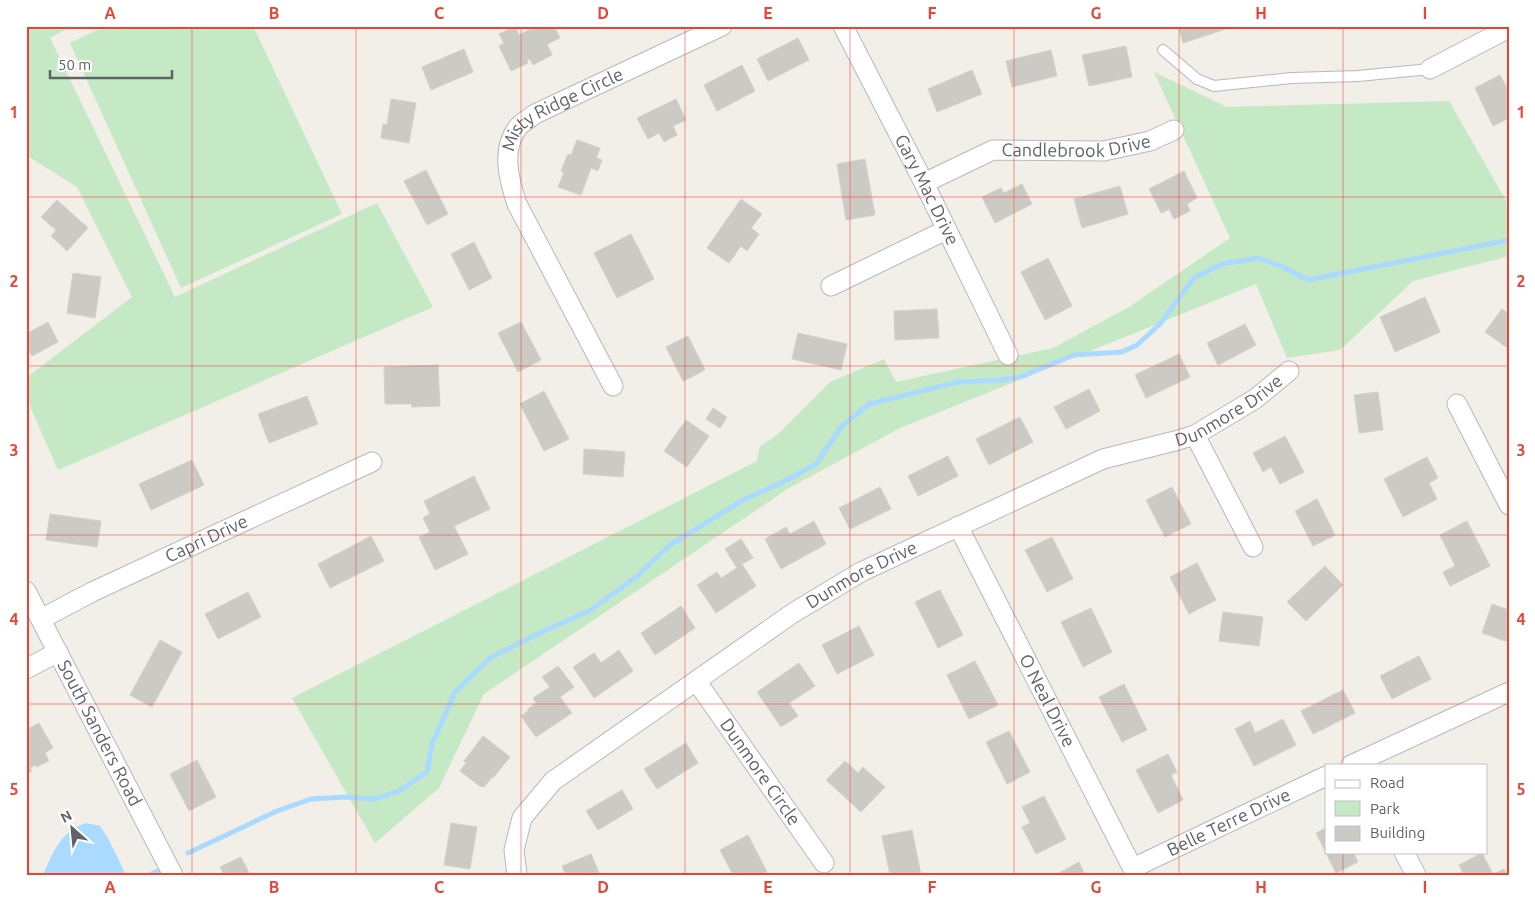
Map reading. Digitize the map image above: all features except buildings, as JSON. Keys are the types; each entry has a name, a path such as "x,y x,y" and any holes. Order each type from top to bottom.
{"street":[{"name":"Misty Ridge Circle","path":"613,386 518,204 510,182 507,161 511,143 519,127 534,114 722,26"},
{"name":"Gary Mac Drive","path":"843,26 924,182 1008,355"},
{"path":"1430,69 1509,28"},
{"name":"Candlebrook Drive","path":"924,182 993,150 1104,151 1150,141 1174,130"},
{"path":"831,286 946,230"},
{"name":"Dunmore Drive","path":"517,875 514,850 522,818 554,782 793,613 862,572 1103,459 1195,435 1255,400 1289,371"},
{"path":"1457,404 1509,504"},
{"path":"1195,435 1253,547"},
{"name":"Capri Drive","path":"41,619 92,592 372,462"},
{"name":"O Neal Drive","path":"958,526 1134,872"},
{"name":"South Sanders Road","path":"26,591 173,875"},
{"path":"26,669 58,652"},
{"name":"Dunmore Circle","path":"696,682 824,863"},
{"path":"1356,764 1509,692"},
{"name":"Belle Terre Drive","path":"1134,872 1325,776"},
{"path":"1405,854 1416,875"}],"lane":[{"path":"1163,50 1197,79 1214,86 1292,78 1358,76 1430,69"}],"green space":[{"path":"26,26 72,26 50,38 175,297 377,203 433,307 58,470 26,397 26,378 132,297 77,187 26,155"},
{"path":"105,26 253,26 342,214 181,288 70,43"},
{"path":"1154,72 1227,107 1449,101 1509,206 1509,256 1413,281 1340,350 1287,358 1256,284 900,428 789,488 484,694 439,788 375,843 292,698 757,461 760,446 776,436 830,382 884,359 896,382 1053,348 1129,307 1230,238"}],"water":[{"path":"86,823 100,826 126,875 43,875 59,843 70,832"}],"waterway":[{"path":"188,853 277,811 311,799 346,797 375,799 399,791 427,772 432,744 455,692 490,658 589,611 636,577 670,545 743,500 781,483 816,464 841,427 869,404 958,382 1002,380 1023,376 1074,355 1122,352 1137,345 1160,324 1194,278 1222,264 1259,258 1283,267 1308,280 1509,240"},
{"path":"149,875 158,871"}]}
